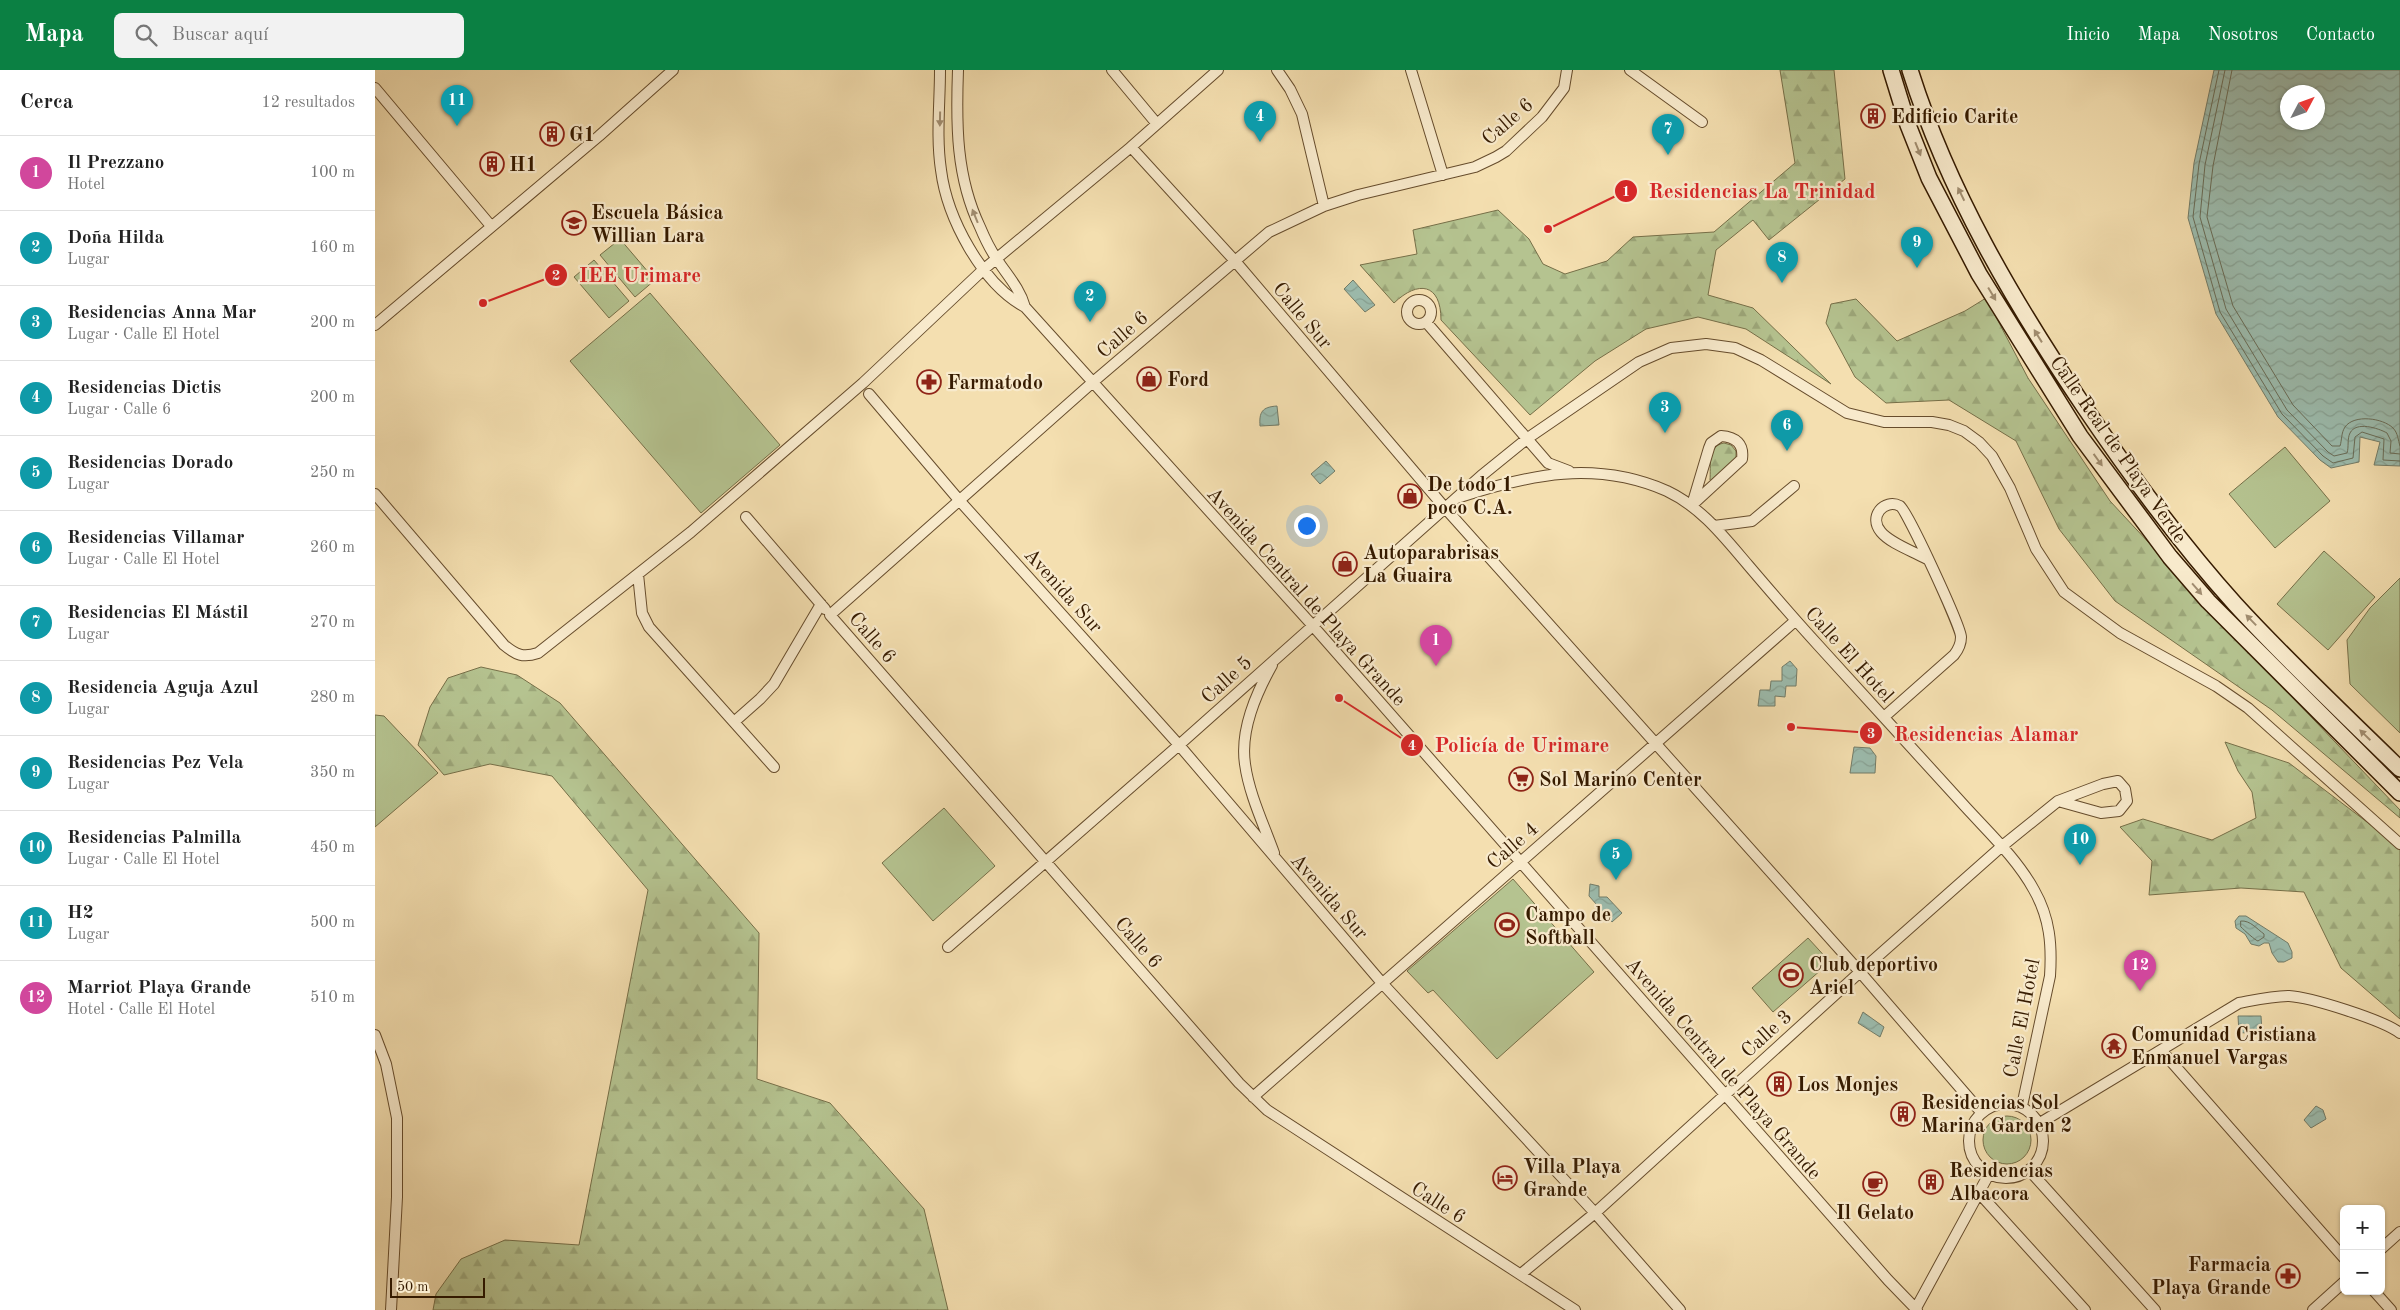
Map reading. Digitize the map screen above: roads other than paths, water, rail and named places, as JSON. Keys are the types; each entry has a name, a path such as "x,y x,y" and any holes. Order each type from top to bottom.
{"street":[{"path":"375,325 599,136 673,70"},
{"path":"940,70 939,150 945,190 961,232 984,269 1009,298 1025,307"},
{"name":"Avenida Central de Playa Grande","path":"957,70 956,115 959,157 965,192 979,227 997,259 1021,294 1025,307 1313,626 1724,1095 1916,1310"},
{"path":"1112,70 1157,124"},
{"path":"375,494 504,645 516,654 527,657 539,653 691,532 863,383 984,269 1131,147 1217,70"},
{"path":"1277,70 1290,89 1301,114 1324,206"},
{"path":"1411,70 1443,175"},
{"name":"Calle 6","path":"1567,70 1564,88 1542,117 1506,151 1475,167 1358,194 1324,206 1269,232 1093,382 830,615 1253,1097 1267,1110 1575,1310"},
{"path":"1630,70 1702,122"},
{"name":"Calle Real de Playa Verde","path":"1891,70 1908,126 1929,178 1979,274 2080,436 2126,500 2173,560 2222,615 2400,793"},
{"name":"Calle Real de Playa Verde","path":"1910,70 1922,109 1997,266 2055,364 2097,426 2141,488 2188,548 2235,603 2290,662 2399,768"},
{"path":"375,88 491,226"},
{"name":"Calle Sur","path":"1131,147 1235,261 1445,508 1654,744 1860,972 1981,1112"},
{"path":"1979,274 1997,266"},
{"path":"998,285 1009,276"},
{"path":"1426,322 1548,463 1573,472"},
{"name":"Calle 5","path":"948,947 1179,746 1445,508 1528,438 1538,433 1592,392 1639,362 1671,348 1706,344 1735,348 1761,360 1847,413 1885,422 1941,423 1964,431 1979,442 2001,470 2036,549 2065,592 2120,633 2215,686 2248,708 2400,844"},
{"path":"2040,373 2055,364"},
{"name":"Avenida Sur","path":"869,394 959,500 1179,746 1382,983 1595,1213 1680,1310"},
{"path":"2080,436 2097,426"},
{"path":"1721,436 1733,438 1741,446 1742,459 1692,505 1711,443 1721,436"},
{"name":"Calle El Hotel","path":"1456,499 1521,479 1573,472 1607,473 1645,483 1692,505 1714,526 1795,621 2001,847 2034,890 2044,910 2051,938 2050,976 2022,1106"},
{"path":"1714,526 1752,521 1794,486"},
{"path":"2126,500 2141,488"},
{"path":"1884,717 1953,654 1961,641 1959,628 1906,512 1899,506 1892,505 1879,511 1875,517 1875,523 1885,536 1927,558"},
{"path":"746,517 830,615"},
{"path":"2173,560 2188,548"},
{"path":"638,574 642,613 649,627 774,767"},
{"path":"2222,615 2235,603"},
{"path":"734,722 760,699 773,684 821,604"},
{"name":"Calle 4","path":"1253,1097 1795,621"},
{"path":"1276,860 1245,764 1245,741 1255,696 1277,658"},
{"path":"2279,672 2290,662"},
{"path":"2331,726 2344,714"},
{"path":"2385,778 2399,768"},
{"name":"Calle 3","path":"1521,1274 1595,1213 1860,972 2001,847 2058,801 2103,784 2117,781 2125,789 2127,801 2119,811 2101,813 2058,801"},
{"path":"2039,1123 2239,1003 2263,998 2291,996 2351,1012 2387,1025 2400,1033"},
{"path":"375,1035 386,1064 397,1118 397,1197 391,1310"},
{"path":"2161,1050 2340,1253"},
{"path":"2001,1103 2022,1106 2029,1110 2039,1123 2044,1135 2043,1148 2038,1161 2030,1170 2017,1177 2003,1178 1989,1174 1979,1167 1972,1157 1969,1133 1974,1122 1981,1112 2001,1103"},
{"path":"2030,1170 2155,1310"},
{"path":"1916,1310 1989,1174"},
{"path":"1979,1193 2085,1310"},
{"path":"2385,1245 2400,1232"},
{"path":"2313,1310 2340,1286"},
{"path":"2378,1295 2391,1310"}],"water":[{"path":"2214,70 2400,70 2400,466 2374,465 2380,442 2360,437 2359,462 2331,468 2320,460 2278,417 2216,314 2188,218 2194,163"},
{"path":"1353,280 1375,305 1365,312 1344,289"},
{"path":"1277,406 1279,425 1260,426 1260,417 1263,411"},
{"path":"1326,461 1335,471 1320,484 1311,474"},
{"path":"1790,661 1797,669 1796,686 1786,686 1785,697 1775,696 1775,706 1758,706 1760,690 1770,690 1771,681 1782,681 1782,667"},
{"path":"1854,747 1870,748 1876,756 1875,773 1850,773"},
{"path":"1590,884 1599,886 1599,897 1607,897 1622,913 1612,922 1589,896"},
{"path":"2239,916 2246,916 2288,943 2292,952 2292,958 2284,962 2278,962 2272,953 2269,943 2259,946 2251,944 2245,934 2236,928 2235,921"},
{"path":"1863,1012 1884,1027 1880,1037 1858,1023"},
{"path":"2238,1016 2261,1016 2262,1032 2239,1033"},
{"path":"2316,1106 2323,1110 2326,1119 2311,1128 2304,1120"}],"place":[{"name":"Edificio Carite","path":"1873,116"},
{"name":"H2","path":"457,126"},
{"name":"G1","path":"552,134"},
{"name":"Residencias Dictis","path":"1260,142"},
{"name":"Residencias El Mástil","path":"1668,155"},
{"name":"H1","path":"492,164"},
{"name":"Escuela Básica Willian Lara","path":"574,223"},
{"name":"Residencias La Trinidad","path":"1548,229"},
{"name":"Residencias Pez Vela","path":"1917,268"},
{"name":"Residencia Aguja Azul","path":"1782,283"},
{"name":"IEE Urimare","path":"483,303"},
{"name":"Doña Hilda","path":"1090,322"},
{"name":"Ford","path":"1149,379"},
{"name":"Farmatodo","path":"929,382"},
{"name":"Residencias Anna Mar","path":"1665,433"},
{"name":"Residencias Villamar","path":"1787,451"},
{"name":"De todo 1 poco C.A.","path":"1410,496"},
{"name":"Autoparabrisas La Guaira","path":"1345,564"},
{"name":"Il Prezzano","path":"1436,666"},
{"name":"Policía de Urimare","path":"1339,698"},
{"name":"Residencias Alamar","path":"1791,727"},
{"name":"Sol Marino Center","path":"1521,779"},
{"name":"Residencias Palmilla","path":"2080,865"},
{"name":"Residencias Dorado","path":"1616,880"},
{"name":"Campo de Softball","path":"1507,925"},
{"name":"Club deportivo Ariel","path":"1791,975"},
{"name":"Marriot Playa Grande","path":"2140,991"},
{"name":"Comunidad Cristiana Enmanuel Vargas","path":"2114,1046"},
{"name":"Los Monjes","path":"1779,1084"},
{"name":"Residencias Sol Marina Garden 2","path":"1903,1114"},
{"name":"Villa Playa Grande","path":"1505,1178"},
{"name":"Residencias Albacora","path":"1931,1182"},
{"name":"Il Gelato","path":"1875,1184"},
{"name":"Farmacia Playa Grande","path":"2288,1276"}]}
